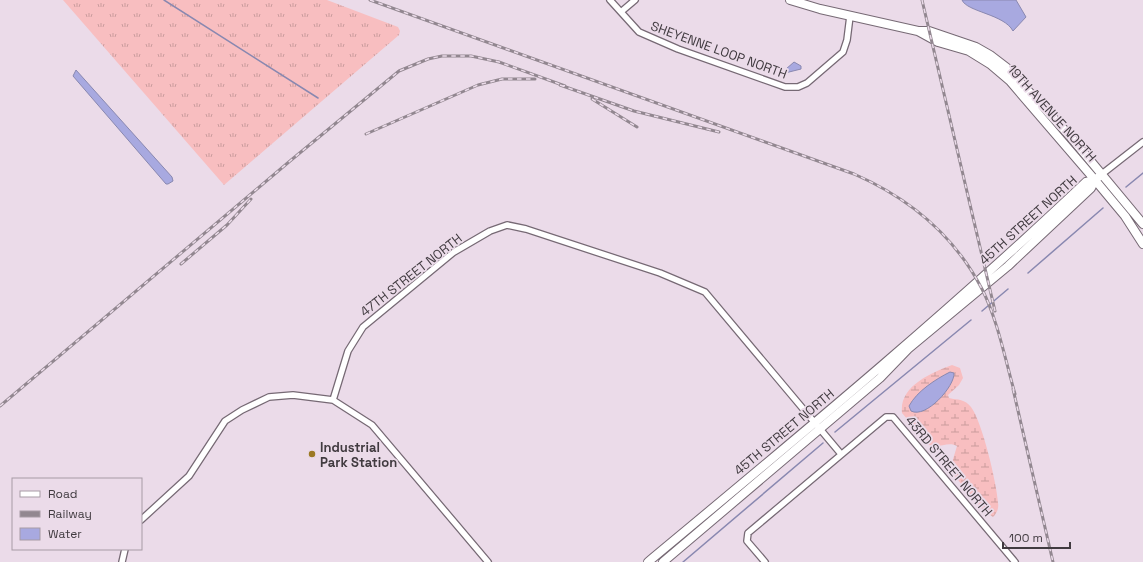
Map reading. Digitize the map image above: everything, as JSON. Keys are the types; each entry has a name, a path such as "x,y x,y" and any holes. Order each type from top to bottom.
{"main road":[{"name":"19TH AVENUE NORTH","path":"790,0 803,5 850,16 918,31 929,31 966,43 990,55 1016,77 1102,174 1143,224"},
{"name":"19TH AVENUE NORTH","path":"918,31 938,42 969,51 1004,75 1125,216 1143,244"},
{"name":"45TH STREET NORTH","path":"663,562 1007,257 1086,182 1095,180 1102,174"},
{"name":"45TH STREET NORTH","path":"648,562 817,426"}],"street":[{"name":"SHEYENNE LOOP NORTH","path":"610,0 622,11 639,32 678,49 785,87 798,87 807,83 843,52 847,40 850,16"},
{"path":"622,11 635,0"},
{"path":"1102,174 1143,142"},
{"name":"47TH STREET NORTH","path":"333,400 348,351 363,327 454,252 490,231 506,226 526,228 660,273 706,292 817,426"},
{"path":"142,519 190,476 225,421 242,410 268,397 293,395 333,400 372,425 488,562"},
{"name":"43RD STREET NORTH","path":"841,454 886,417 894,417 1015,562"},
{"path":"765,562 747,540 748,533 841,454 817,426"},
{"path":"122,562 125,550"}],"green space":[{"path":"63,0 327,0 398,27 400,31 399,35 224,185"},
{"path":"952,365 960,368 963,378 959,385 948,395 949,398 964,401 969,404 980,425 988,453 995,482 998,505 996,514 993,517 983,510 953,474 951,466 957,446 950,444 936,446 929,445 902,413 902,404 911,388 926,377"}],"water":[{"path":"962,0 1016,0 1026,17 1013,31 1002,21 971,8"},
{"path":"794,62 801,66 801,69 785,73 786,69"},
{"path":"76,70 172,177 173,181 166,184 73,76"},
{"path":"950,372 954,373 950,386 938,400 924,410 917,412 911,411 909,406 922,390"}],"waterway":[{"path":"164,0 318,98"},
{"path":"1126,187 1143,173"},
{"path":"1028,273 1103,208"},
{"path":"982,311 1008,289"},
{"path":"835,432 971,320"},
{"path":"683,562 823,443"}],"railway":[{"path":"370,0 854,174 893,194 928,220 944,235 971,270 988,301 1001,340 1015,394"},
{"path":"922,0 995,311"},
{"path":"0,406 399,71 428,59 442,56 471,56 499,62 565,86"},
{"path":"366,134 478,85 502,79 535,79"},
{"path":"560,85 634,111 719,132"},
{"path":"592,99 637,127"},
{"path":"181,264 227,225 251,199"},
{"path":"1013,389 1053,562"}],"place":[{"name":"Industrial Park Station","path":"312,454"}]}
